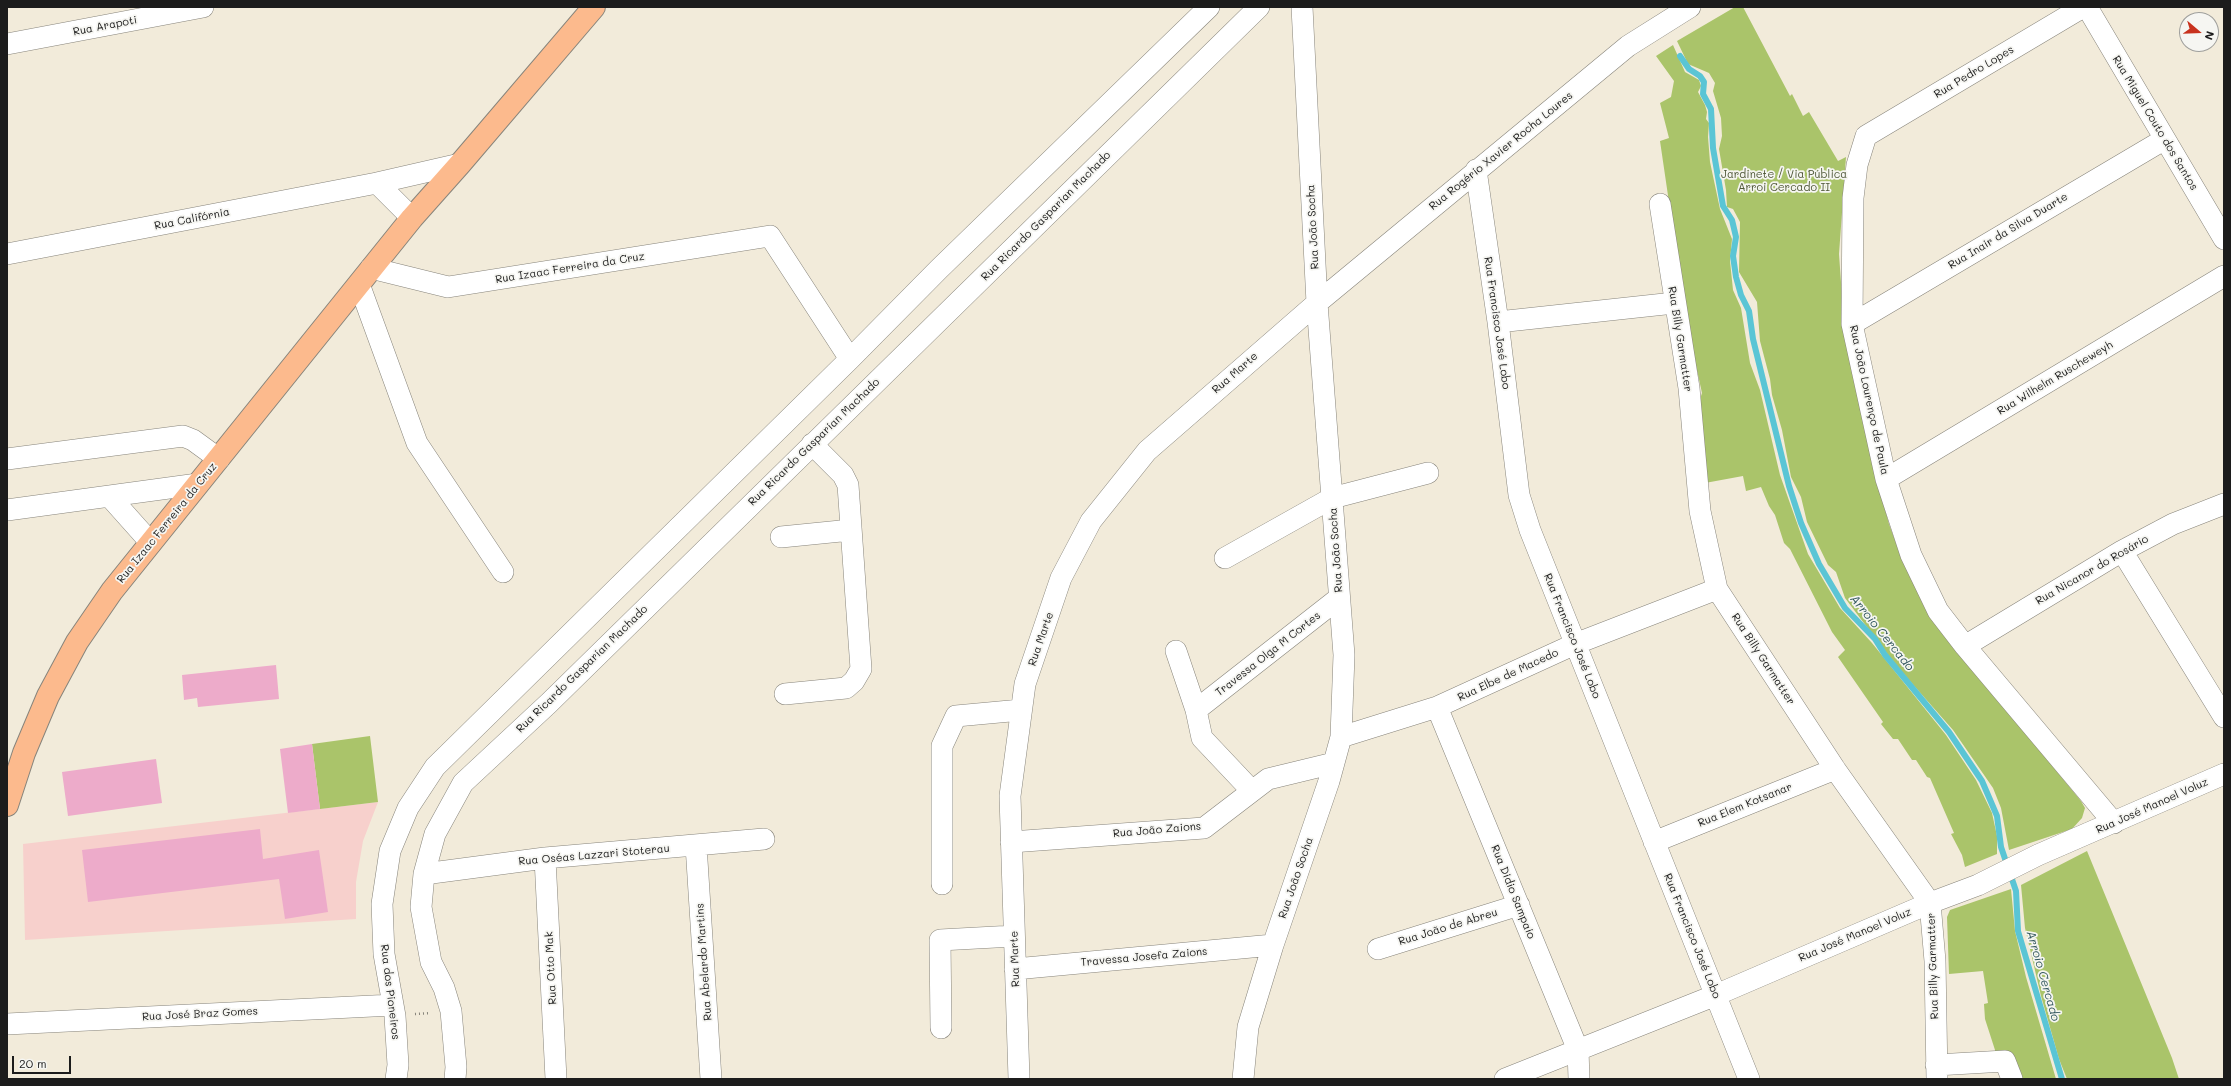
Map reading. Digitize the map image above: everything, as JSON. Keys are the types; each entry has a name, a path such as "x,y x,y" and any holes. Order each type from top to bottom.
{"main road":[{"name":"Rua Izaac Ferreira da Cruz","path":"7,805 24,753 48,696 77,642 112,591 412,218 594,7"}],"street":[{"name":"Rua Arapoti","path":"7,44 203,7"},
{"path":"850,359 939,269 1209,7"},
{"name":"Rua Ricardo Gasparian Machado","path":"451,1011 444,988 431,962 421,907 424,874 435,834 463,783 549,703 1259,7"},
{"name":"Rua João Socha","path":"1243,1079 1248,1027 1273,945 1334,763 1341,737 1344,655 1317,303 1302,7"},
{"name":"Rua Rogério Xavier Rocha Loures","path":"1317,303 1476,170 1628,46 1690,7"},
{"name":"Rua Pedro Lopes","path":"1866,136 2083,7"},
{"name":"Rua Miguel Couto dos Santos","path":"2087,7 2224,239"},
{"name":"Rua João Lourenço de Paula","path":"1866,136 1857,165 1853,198 1852,324 1886,479 1911,555 1938,611 1965,646 2114,823"},
{"name":"Rua Inair da Silva Duarte","path":"1852,324 2164,139"},
{"name":"Rua Califórnia","path":"7,254 377,184 460,164"},
{"name":"Rua Francisco José Lobo","path":"1476,170 1498,322 1519,495 1530,530 1749,1079"},
{"path":"377,184 412,218"},
{"name":"Rua Billy Garmatter","path":"1660,204 1674,303 1689,388 1700,511 1717,589 1835,769 1930,903 1935,961 1936,1072"},
{"name":"Rua Izaac Ferreira da Cruz","path":"365,276 448,287 770,236 850,359"},
{"path":"365,276 417,443 503,572"},
{"name":"Rua Wilhelm Ruscheweyh","path":"1886,479 2224,276"},
{"name":"Rua Marte","path":"1019,1079 1010,796 1025,684 1061,578 1091,521 1146,451 1317,303"},
{"path":"1498,322 1674,303"},
{"name":"Rua dos Pioneiros","path":"396,1079 398,1065 394,1011 384,954 382,904 390,850 408,808 436,767 850,359"},
{"path":"7,459 177,436 193,440 219,459"},
{"path":"785,694 846,688 854,681 860,669 848,485 843,475 812,444"},
{"path":"1225,558 1332,498 1428,473"},
{"path":"7,510 198,484"},
{"path":"110,497 151,543"},
{"name":"Rua Nicanor do Rosário","path":"1965,646 2122,550 2173,524 2224,504"},
{"path":"781,537 851,530"},
{"path":"2122,550 2224,718"},
{"name":"Rua Elbe de Macedo","path":"1341,737 1437,707 1575,644 1717,589"},
{"name":"Travessa Olga M Cortes","path":"1196,710 1339,598"},
{"path":"1176,651 1196,710 1202,738 1252,791"},
{"name":"Rua Didio Sampaio","path":"1437,707 1578,1050 1579,1079"},
{"path":"942,884 942,746 956,716 1021,710"},
{"name":"Rua João Zaions","path":"1011,842 1204,828 1268,778 1334,763"},
{"name":"Rua Elem Kotsanar","path":"1654,842 1835,769"},
{"name":"Rua José Manoel Voluz","path":"1505,1079 1716,995 1930,903 1978,884 2224,774"},
{"name":"Rua Oséas Lazzari Stoterau","path":"424,874 545,858 764,839"},
{"name":"Rua Abelardo Martins","path":"696,846 711,1079"},
{"name":"Rua Otto Mak","path":"545,858 556,1079"},
{"name":"Rua João de Abreu","path":"1378,949 1519,905"},
{"path":"941,1028 940,940 1014,936"},
{"name":"Travessa Josefa Zaions","path":"1015,969 1273,945"},
{"name":"Rua José Braz Gomes","path":"7,1024 394,1011"},
{"path":"451,1011 456,1067 455,1079"},
{"path":"1936,1072 2005,1062 2012,1079"}],"path":[{"path":"394,1011 451,1011"}],"shaded area":[{"path":"378,802 363,841 356,882 356,919 25,940 23,844"}],"green space":[{"name":"Jardinete / Via Pública Arroi Cercado II","path":"1735,7 1743,7 1790,96 1792,94 1803,116 1809,112 1838,161 1846,157 1839,254 1844,324 1868,443 1889,524 1899,551 1969,664 2081,801 2085,808 2082,818 2072,829 2009,850 2001,808 1993,788 1953,730 1894,663 1845,598 1836,572 1828,565 1807,522 1801,497 1791,477 1782,430 1772,395 1770,379 1760,341 1757,302 1739,272 1740,222 1733,209 1727,207 1726,190 1719,149 1722,136 1721,118 1713,91 1715,83 1709,73 1688,64 1677,41"},
{"path":"1673,45 1685,72 1699,80 1701,86 1698,92 1705,105 1707,112 1706,119 1709,123 1708,137 1710,162 1720,209 1732,239 1730,261 1733,290 1741,308 1750,363 1760,390 1780,475 1808,554 1840,608 1872,643 1946,735 1976,780 1992,813 1997,836 1997,854 1965,867 1962,855 1951,834 1954,833 1930,778 1927,777 1916,760 1912,760 1898,739 1893,739 1881,724 1883,722 1838,657 1845,650 1832,632 1790,549 1784,543 1775,515 1769,506 1761,487 1746,491 1743,476 1705,483 1699,402 1702,393 1687,325 1660,141 1669,138 1660,103 1671,97 1674,81 1656,56"},
{"path":"370,736 378,802 320,809 312,744"},
{"path":"2087,851 2172,1058 2179,1079 2067,1079 2059,1059 2041,996 2025,928 2021,885"},
{"path":"2011,889 2015,931 2026,977 2056,1079 2018,1079 1995,1057 1995,1050 1985,1019 1984,1004 1988,1003 1983,971 1949,974 1947,917 1950,910"}],"building":[{"path":"276,665 279,699 198,707 197,698 184,700 182,675"},
{"path":"312,744 320,809 288,813 280,749"},
{"path":"156,759 162,803 68,816 62,772"},
{"path":"260,829 263,859 319,850 328,912 285,919 279,879 88,902 82,850"}],"waterway":[{"name":"Arroio Cercado","path":"1680,56 1689,69 1700,76 1704,82 1703,94 1711,109 1713,148 1723,206 1732,220 1736,237 1733,256 1736,277 1741,295 1749,311 1753,339 1789,486 1801,523 1819,564 1845,608 1875,639 1885,655 1949,732 1982,781 1997,816 2001,847 2016,891 2018,931 2062,1079"}]}
